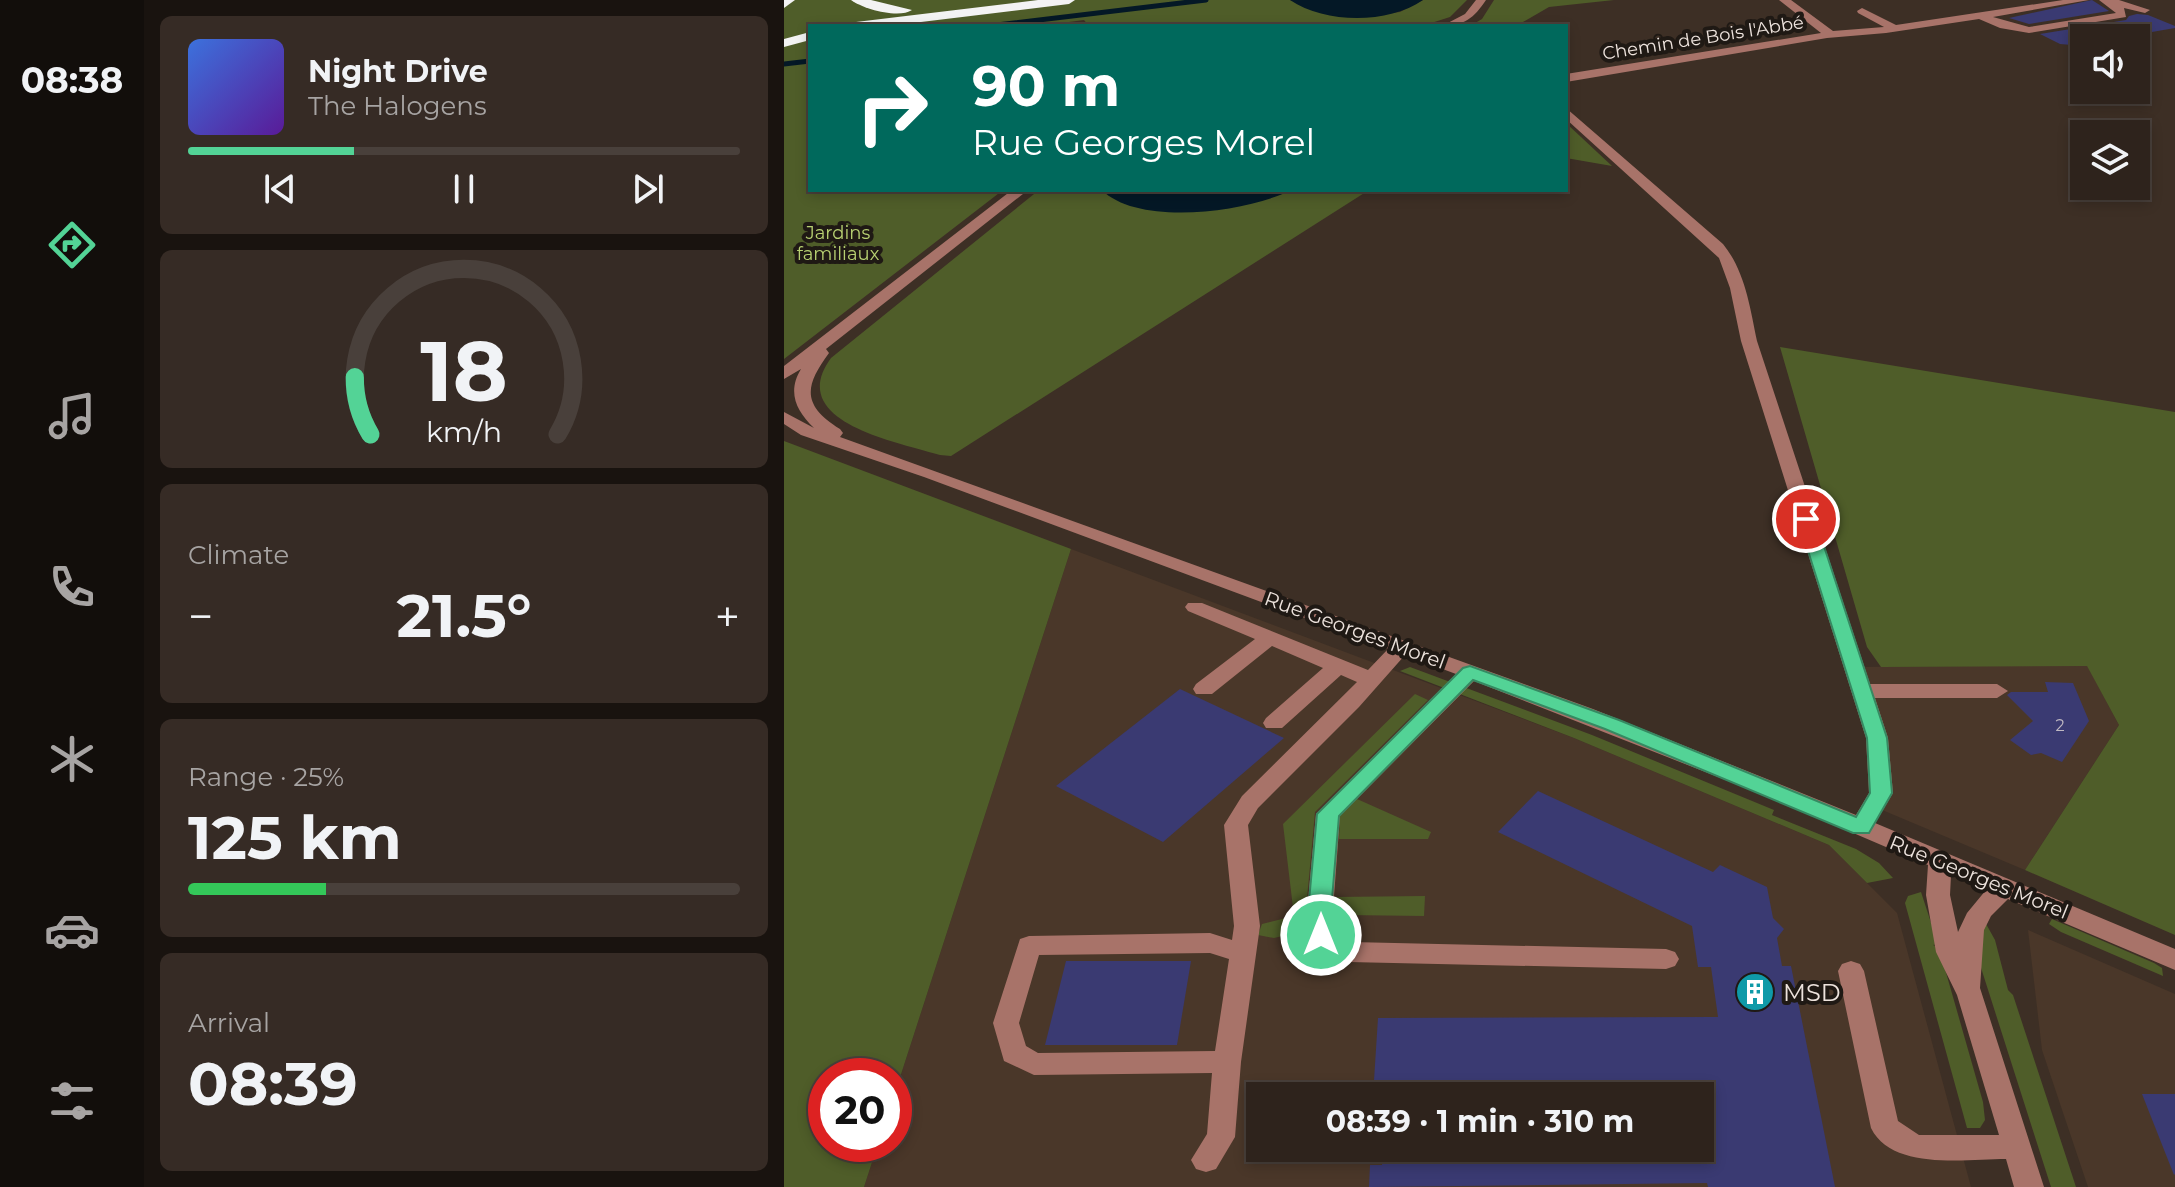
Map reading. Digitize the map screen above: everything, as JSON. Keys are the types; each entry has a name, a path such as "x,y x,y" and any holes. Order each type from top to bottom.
{"highway":[{"path":"784,4 789,0"},
{"path":"857,0 886,8 918,10 1028,0"},
{"path":"872,24 1069,0"},
{"path":"784,43 808,37"}],"street":[{"path":"1451,24 1469,16 1481,0"},
{"name":"Chemin de Bois l'Abbé","path":"1570,76 1827,35 1827,30 1784,0"},
{"path":"1862,11 1894,23 2084,0"},
{"path":"1979,15 2004,26 2029,30 2122,15 2119,8 2105,0"},
{"path":"2105,0 2145,10"},
{"path":"1827,35 1992,4 2006,11"},
{"path":"1568,114 1711,239 1726,257 1738,288 1749,341 1877,738 1881,793 1861,828"},
{"path":"792,393 811,363 849,325 1018,192"},
{"path":"784,374 825,339 849,325"},
{"name":"Rue Georges Morel","path":"792,393 807,412 827,429 930,473"},
{"name":"Rue Georges Morel","path":"784,417 807,431 930,473 1599,719 2175,960"},
{"path":"1195,607 1372,680"},
{"path":"1204,689 1269,638"},
{"path":"1206,1160 1221,1137 1227,1062 1247,926 1236,825 1250,802 1401,647"},
{"path":"1274,723 1338,666"},
{"path":"1470,672 1328,814 1319,923 1321,935 1331,945 1349,952 1666,959"},
{"path":"1862,691 1997,691"},
{"path":"1940,861 1938,895 1949,952 1970,995 2029,1187"},
{"path":"1970,995 1968,932 2005,887"},
{"path":"1227,1062 1034,1064 1014,1053 1006,1023 1029,946 1210,943 1243,953"},
{"path":"1851,971 1885,1128 1915,1147 2017,1147"}],"shaded area":[{"path":"1071,549 1574,738 1829,845 1897,913 1971,1187 864,1187 872,1162 912,1162 912,1058 906,1058"},
{"path":"2087,665 2119,725 2025,870 1875,807 1881,792 1854,667"},
{"path":"2028,930 2175,994 2175,1187 2088,1187 2042,1050"}],"green space":[{"name":"Jardins familiaux","path":"784,0 1290,0 1324,13 1358,17 1400,12 1423,0 1467,0 1450,17 1428,24 1087,24 1084,20 1054,24 808,24 808,192 1000,192 784,359"},
{"path":"1494,0 1614,0 1549,7 1519,24 1473,24 1482,19"},
{"path":"1568,125 1612,166 1568,158"},
{"path":"1037,192 1366,192 951,456 875,435 852,426 834,413 822,398 820,380 831,358"},
{"path":"1780,347 2175,412 2175,935 2025,870 2119,725 2087,666 1881,667 1867,647"},
{"path":"784,441 1071,549 906,1058 808,1058 808,1162 872,1162 864,1187 784,1187"},
{"path":"1410,667 1592,735 1774,810 1772,815 1856,849 1879,863 1893,878 1867,883 1829,845 1574,738 1400,671"},
{"path":"1415,694 1428,700 1315,812 1304,931 1274,938 1258,935 1262,924 1294,916 1283,824"},
{"path":"1357,799 1431,832 1428,839 1339,839 1340,816"},
{"path":"1921,892 1938,944 1933,945 1939,948 1983,1102 1985,1120 1980,1128 1967,1128 1905,903 1908,896"},
{"path":"1425,896 1424,916 1345,915 1338,908 1335,897"},
{"path":"2052,919 2154,963 2162,968 2163,976 2061,932 2049,924"},
{"path":"1985,922 1995,940 2008,990 2013,995 2076,1187 2051,1187 1975,949"}],"water":[{"path":"1290,0 1423,0 1393,14 1357,18 1321,14"},
{"path":"1105,192 1286,192 1249,204 1194,212 1141,209 1119,202"}],"building":[{"path":"2092,0 2109,11 2029,24 2009,18"},
{"path":"2148,15 2175,28 2150,32 2150,24 2101,24 2126,20 2129,16"},
{"path":"2070,29 2070,45 2060,44 2040,34"},
{"path":"2045,682 2073,683 2089,721 2062,762 2041,753 2031,755 2010,740 2033,721 2007,695 2011,692 2048,692"},
{"path":"1180,689 1284,738 1163,842 1056,786"},
{"name":"MSD","path":"1538,791 1713,872 1720,865 1767,887 1773,918 1784,929 1777,938 1782,966 1791,966 1835,1187 1708,1187 1707,1183 1369,1187 1370,1165 1382,1165 1382,1162 1714,1162 1714,1082 1374,1082 1378,1018 1718,1017 1711,967 1698,967 1692,926 1498,832"},
{"path":"1066,961 1191,961 1177,1045 1045,1045"},
{"path":"2142,1094 2175,1094 2174,1175"}],"waterway":[{"path":"1005,24 1206,0"},
{"path":"784,64 808,61"}],"place":[{"name":"MSD","path":"1755,992"}],"route":[{"path":"1321,935 1319,923 1328,814 1470,672 1585,714 1861,828 1881,793 1877,738 1806,519"}]}
